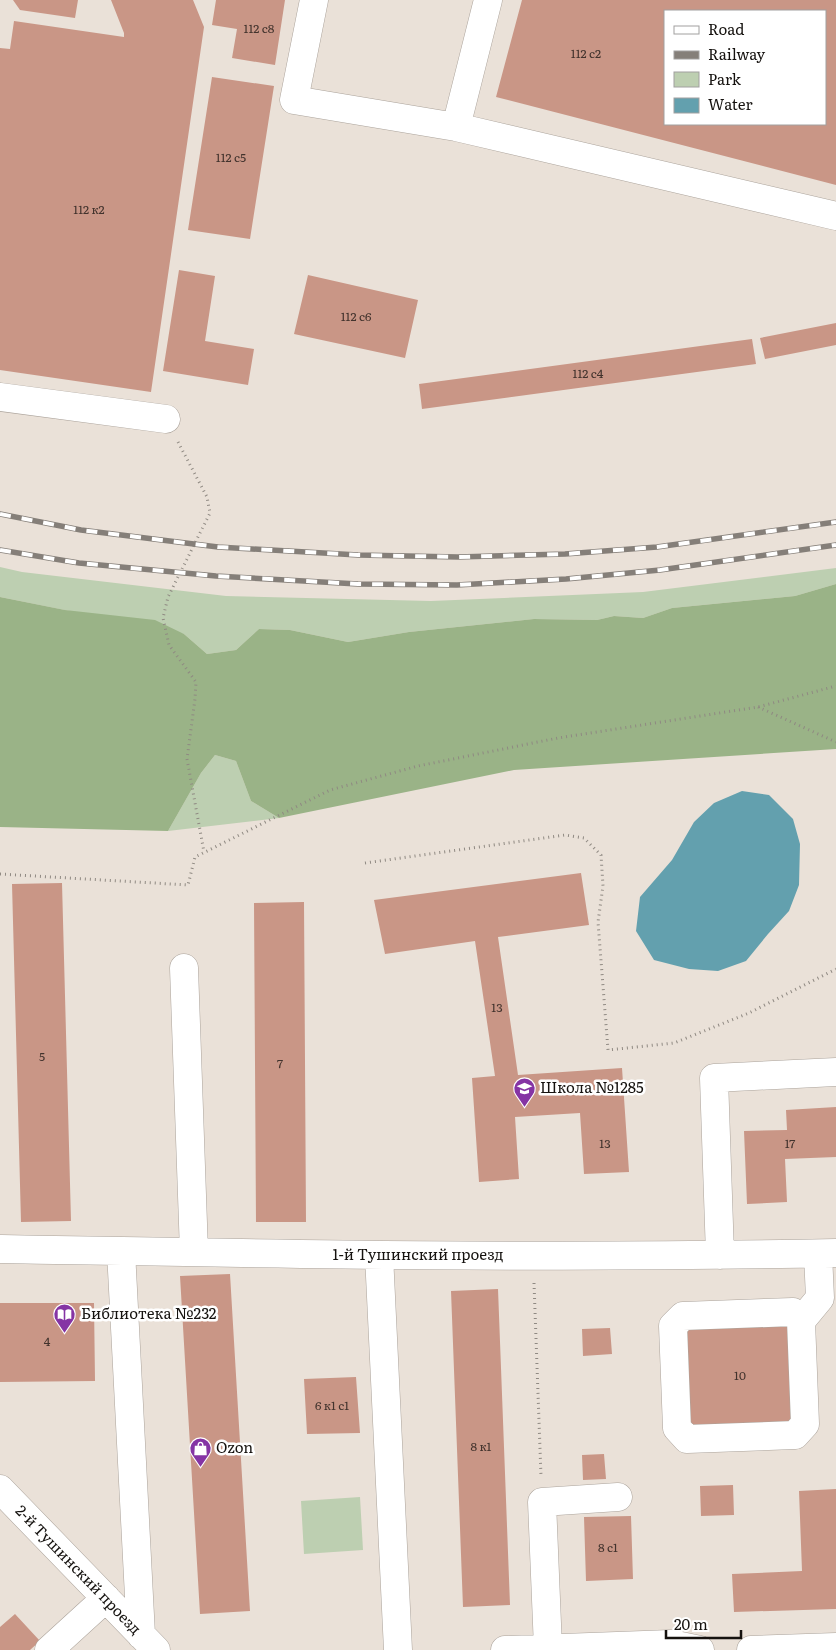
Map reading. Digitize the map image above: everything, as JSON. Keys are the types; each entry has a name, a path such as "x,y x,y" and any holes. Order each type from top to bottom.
{"street":[{"path":"314,0 294,100 456,127 836,216"},
{"path":"456,127 488,0"},
{"path":"0,397 166,419"},
{"path":"184,968 194,1252"},
{"path":"720,1255 714,1078 836,1072"},
{"name":"1-й Тушинский проезд","path":"0,1249 378,1255 720,1255 827,1253"},
{"path":"121,1251 149,1642"},
{"path":"801,1321 793,1312 683,1316 673,1326 677,1428 687,1439 795,1435 805,1424 801,1321 820,1298 827,1253"},
{"path":"378,1255 398,1650"},
{"name":"2-й Тушинский проезд","path":"0,1489 149,1642"},
{"path":"548,1648 542,1502 618,1497"},
{"path":"49,1650 106,1598"},
{"path":"505,1650 671,1644 700,1650"},
{"path":"751,1650 836,1647"}],"path":[{"path":"166,419 207,497 210,513 168,597 163,618 169,645 196,682 186,759 204,852"},
{"path":"0,874 188,885 195,857 330,790 418,766 558,738 758,707 836,686"},
{"path":"758,707 836,742"},
{"path":"365,863 564,835 584,838 601,856 603,886 598,922 608,1050 674,1043 748,1013 836,969"},
{"path":"534,1279 542,1502"}],"green space":[{"path":"0,567 22,572 226,596 431,601 643,592 836,568 836,584 795,596 672,608 643,618 614,616 597,620 534,619 409,632 348,642 290,630 259,629 236,650 207,654 184,634 0,597"},
{"path":"836,584 836,749 514,770 279,818 251,801 236,761 215,755 201,773 168,831 0,827 0,597 65,610 155,620 184,634 207,654 236,650 259,629 290,630 348,642 409,632 534,619 597,620 614,616 643,618 672,608 795,596"},
{"path":"215,755 236,761 251,801 279,818 168,831 201,773"},
{"path":"360,1497 363,1550 304,1554 301,1501"}],"water":[{"path":"742,791 769,795 793,819 800,844 799,885 789,911 746,961 718,971 689,969 654,960 636,931 640,897 672,860 694,822 714,803"}],"building":[{"path":"13,0 78,0 75,18 20,10"},
{"path":"111,0 193,0 204,27 151,392 0,370 0,48 10,49 14,21 124,37"},
{"path":"216,0 285,0 275,65 232,58 237,29 212,25"},
{"path":"522,0 836,0 836,185 496,97"},
{"path":"212,77 274,86 250,239 188,230"},
{"path":"179,270 215,276 205,341 254,349 248,385 163,371"},
{"path":"308,275 418,300 405,358 294,334"},
{"path":"836,323 836,345 765,359 760,338"},
{"path":"752,339 756,364 422,409 419,384"},
{"path":"581,873 589,925 498,937 518,1075 622,1068 629,1172 584,1174 580,1113 515,1117 519,1179 479,1182 472,1078 495,1076 475,941 385,954 374,900"},
{"path":"62,883 71,1221 21,1222 12,884"},
{"path":"304,902 306,1222 256,1222 254,903"},
{"path":"836,1107 836,1157 785,1159 787,1202 747,1204 744,1131 787,1130 786,1110"},
{"path":"230,1274 250,1611 200,1614 180,1276"},
{"path":"498,1289 510,1605 463,1607 451,1291"},
{"path":"0,1303 94,1303 95,1381 0,1382"},
{"path":"792,1322 796,1426 687,1430 684,1326"},
{"path":"610,1328 612,1354 583,1356 582,1329"},
{"path":"356,1377 360,1433 307,1434 304,1379"},
{"path":"604,1454 606,1479 583,1480 582,1455"},
{"path":"733,1485 734,1515 701,1516 700,1486"},
{"path":"836,1489 836,1609 734,1612 732,1574 802,1571 799,1491"},
{"path":"631,1516 633,1579 586,1581 584,1517"},
{"path":"15,1614 40,1641 30,1650 0,1650 0,1627"}],"railway":[{"path":"0,514 81,530 218,547 358,555 458,557 565,554 657,547 836,522"},
{"path":"0,550 79,563 216,576 358,584 457,585 566,579 660,570 836,545"}],"place":[{"name":"Школа №1285","path":"524,1107"},
{"name":"Библиотека №232","path":"65,1333"},
{"name":"Ozon","path":"200,1467"}]}
